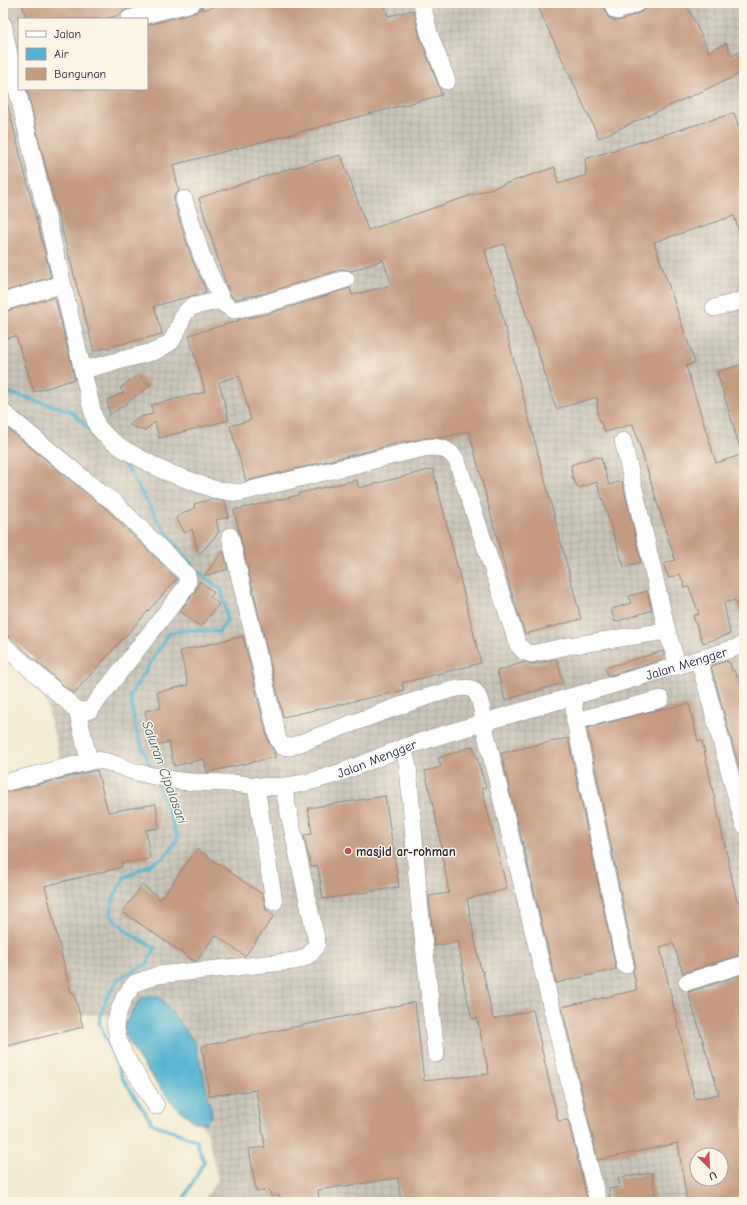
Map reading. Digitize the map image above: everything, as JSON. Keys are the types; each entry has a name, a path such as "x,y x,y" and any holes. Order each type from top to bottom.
{"street":[{"path":"133,18 192,3"},
{"path":"422,3 429,33 447,81"},
{"path":"612,3 615,10 618,11 637,3"},
{"path":"3,24 13,48 18,72"},
{"path":"22,90 62,284 92,410 97,426 108,438 125,450 164,471 213,489 238,493 436,446 453,455 457,461 518,645 525,652 531,654 568,646 667,631"},
{"path":"184,199 202,257 224,304 234,310 264,304 346,280"},
{"path":"3,302 62,284"},
{"path":"83,370 156,351 171,342 184,314 191,307 222,300"},
{"path":"714,308 744,300"},
{"path":"3,412 112,501 187,575 188,581 186,587 90,710 77,710 3,645"},
{"path":"623,441 667,631 678,666"},
{"path":"230,536 278,739 282,746 290,747 427,696 458,688 470,687 475,690 481,704 488,742 598,1202"},
{"name":"Jalan Mengger","path":"3,783 95,760 107,761 137,773 180,781 229,783 256,786 284,786 306,783 324,778 386,755 403,747 699,660 744,645"},
{"path":"699,660 744,825"},
{"path":"575,696 575,720 625,965"},
{"path":"575,720 661,699"},
{"path":"77,710 89,761"},
{"path":"403,747 408,766 419,900 436,1054"},
{"path":"256,786 274,902"},
{"path":"156,1106 125,1056 118,1039 115,1023 125,996 135,982 158,975 295,961 305,958 315,951 317,943 284,786"},
{"path":"687,982 744,964"}],"shaded area":[{"path":"3,3 744,3 744,1202 202,1202 218,1180 207,1131 160,1080 126,1016 83,1014 3,1039 3,776 61,760 32,652 3,627"}],"water":[{"path":"149,996 159,996 194,1041 212,1115 206,1123 194,1122 173,1104 138,1058 123,1031 125,1023 140,999"}],"building":[{"path":"22,3 151,3 127,9 120,15 108,18 26,18"},
{"path":"228,3 384,3 388,16 413,10 420,37 442,95 173,165 179,191 174,196 174,202 192,260 206,292 154,306 162,334 94,351 41,149 27,90 148,90 148,25 194,13 202,6 202,10"},
{"path":"536,3 602,3 608,17 615,21 622,20 641,12 650,3 686,3 709,52 726,43 732,56 744,50 744,72 599,138"},
{"path":"3,102 7,102 51,277 3,292"},
{"path":"734,113 744,142 744,239 742,240 734,216 654,242 695,363 686,366 716,463 744,454 744,620 742,621 735,600 724,603 730,634 703,643 693,616 699,614 689,587 685,588 680,574 669,578 663,564 675,560 633,424 605,432 598,416 597,397 556,409 504,244 485,250 581,619 525,634 511,591 469,431 441,438 405,441 246,481 230,426 251,420 239,376 219,382 229,420 159,438 155,422 145,430 129,425 140,417 153,414 151,405 205,392 189,335 238,321 237,320 267,314 350,288 352,295 392,285 383,260 351,271 343,269 262,294 236,299 232,297 227,288 199,198 281,171 341,155 368,230 555,167 558,184 586,175 585,159"},
{"path":"55,297 75,379 34,392 16,336 3,339 3,312"},
{"path":"744,364 744,452 741,452 717,372"},
{"path":"139,374 146,383 148,382 150,386 110,415 107,400 124,393 120,388"},
{"path":"3,425 103,506 177,579 73,694 10,637 3,635"},
{"path":"594,457 601,458 609,485 622,481 641,562 624,567 597,482 578,488 572,477 571,465"},
{"path":"433,469 481,663 402,683 404,690 283,717 234,510 357,480 359,488"},
{"path":"212,499 225,501 229,517 216,520 219,532 199,555 192,529 185,533 176,518 195,507 194,504"},
{"path":"223,551 228,569 204,576"},
{"path":"200,581 214,592 210,597 219,604 201,627 180,611 194,593"},
{"path":"647,591 652,610 615,622 611,609 631,603 629,596"},
{"path":"243,636 268,741 274,751 275,757 208,772 204,759 174,766 169,742 153,746 145,711 161,708 157,692 188,685 180,651"},
{"path":"663,651 665,659 608,676 605,668"},
{"path":"557,659 563,683 505,700 497,671 525,662 533,664"},
{"path":"727,661 730,663 732,671 734,670 736,676 739,676 744,696 744,778 742,778 711,666"},
{"path":"689,704 698,741 702,741 737,901 739,901 744,925 744,954 683,973 673,943 660,947 695,1099 719,1094 688,992 744,974 744,1202 687,1202 678,1143 598,1160 562,1007 637,990 633,971 635,963 587,728 649,712"},
{"path":"568,738 616,969 556,983 501,753"},
{"path":"473,746 486,787 482,788 507,889 467,899 481,971 483,971 493,1019 533,1010 558,1121 568,1120 588,1202 401,1202 398,1178 318,1190 319,1202 280,1202 279,1195 271,1197 270,1190 256,1192 249,1149 265,1147 256,1090 209,1096 202,1046 415,1002 424,1081 489,1074 477,1018 472,1019 462,975 464,975 458,942 434,946 429,896 449,893 440,836 425,771 441,767 438,758"},
{"path":"97,770 108,812 156,804 159,828 146,830 150,859 121,863 122,867 45,886 71,993 74,993 83,1027 3,1047 3,793"},
{"name":"masjid ar-rohman","path":"385,796 399,887 323,899 318,866 311,867 304,835 312,834 308,808"},
{"path":"197,849 263,895 265,909 274,916 245,956 215,935 197,961 194,961 123,912 142,885 161,899"},
{"path":"652,1173 656,1202 610,1202 609,1189 620,1187 618,1178"}],"waterway":[{"name":"Saluran Cipalasari","path":"3,391 71,411 92,432"},
{"name":"Saluran Cipalasari","path":"106,446 128,469 159,522 196,571 222,590 227,620 219,632 191,630 169,633 130,696 137,734 151,769"},
{"name":"Saluran Cipalasari","path":"157,783 178,838 165,857 124,878 113,899 111,916 129,933 155,948 147,964 119,978 106,999 99,1023 123,1079 153,1124 196,1140 204,1162 182,1202"}],"place":[{"name":"masjid ar-rohman","path":"348,851"}]}
